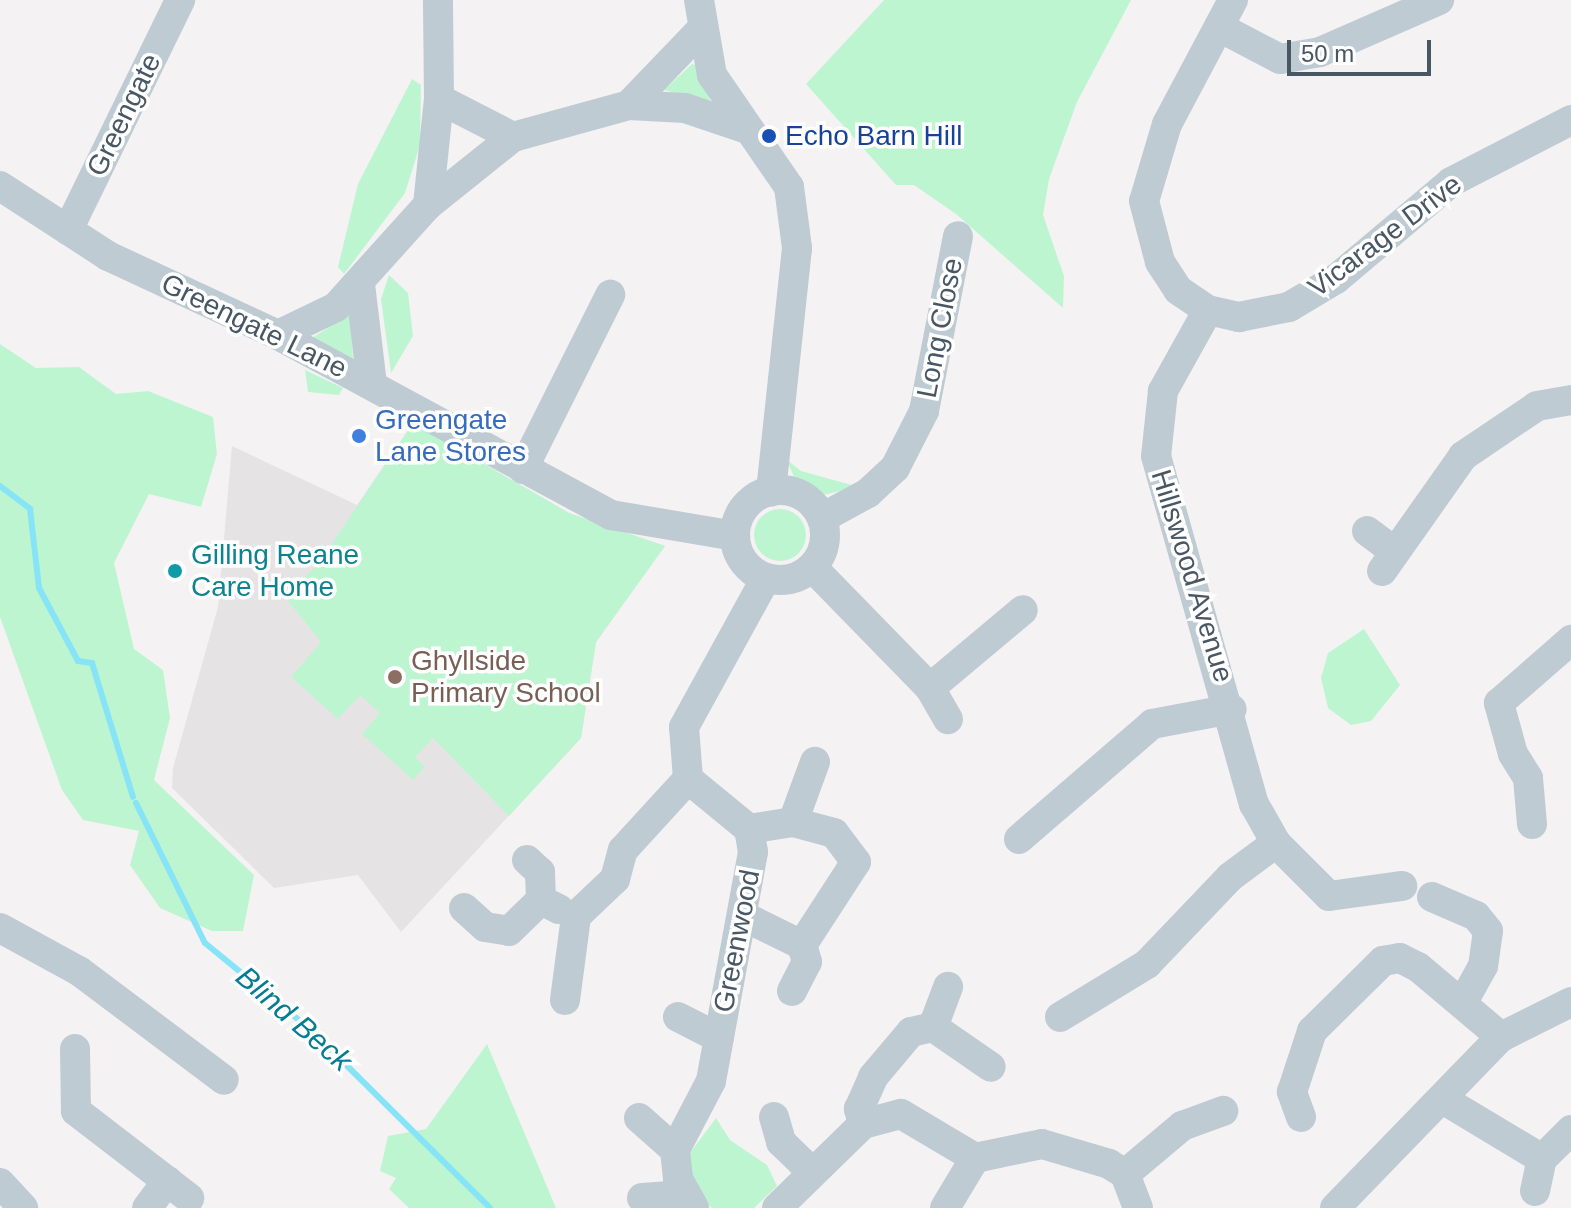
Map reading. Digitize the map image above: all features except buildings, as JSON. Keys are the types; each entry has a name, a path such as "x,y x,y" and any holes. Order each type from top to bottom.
{"street":[{"name":"Greengate","path":"68,230 180,0"},
{"path":"428,205 439,99 438,0"},
{"path":"699,0 700,31 712,75 744,128 789,187 797,248 771,492"},
{"path":"1226,13 1280,59 1320,52 1439,0"},
{"name":"Vicarage Drive","path":"1226,13 1167,124 1144,201 1160,262 1178,290 1208,310 1239,317 1289,307 1336,279 1451,182 1571,120"},
{"path":"629,105 700,31"},
{"path":"439,99 513,137"},
{"path":"278,335 336,307 360,284 428,205 513,137 629,105 685,108 744,128"},
{"name":"Greengate Lane","path":"0,186 68,230 278,335 611,515 735,536"},
{"name":"Long Close","path":"822,518 868,493 895,468 924,411 958,236"},
{"path":"360,284 372,385"},
{"path":"523,469 610,295"},
{"name":"Hillswood Avenue","path":"1208,310 1163,391 1156,456 1175,540 1232,709 1254,804 1276,843 1329,896 1402,886"},
{"path":"1367,531 1388,562 1463,456 1537,406 1571,400"},
{"path":"771,492 804,497 822,518 824,544 812,567 790,579 766,578 744,562 735,536 743,510 771,492"},
{"path":"812,567 930,688 948,719"},
{"path":"565,1000 576,916 615,879 623,850 688,779 684,727 766,578"},
{"path":"930,688 1023,610"},
{"path":"1532,824 1528,778 1487,703 1571,640"},
{"name":"Hillswood Avenue","path":"1019,839 1152,724 1232,709"},
{"path":"793,822 815,762"},
{"name":"Greenwood","path":"675,1150 711,1081 753,852 749,829 688,779"},
{"path":"749,829 793,822 834,833 856,862 802,945"},
{"path":"1060,1017 1147,964 1230,877 1276,843"},
{"path":"464,908 485,927 509,931 541,900 540,872 527,860"},
{"path":"1432,897 1476,916 1488,931 1483,966 1465,999"},
{"path":"541,900 576,916"},
{"path":"743,916 802,945 807,962 792,991"},
{"path":"0,928 79,971 224,1080"},
{"path":"1301,1117 1292,1092 1312,1031 1383,961 1400,958 1465,999 1501,1037"},
{"path":"933,1027 948,987"},
{"path":"1346,1204 1501,1037 1571,1002"},
{"name":"Greenwood","path":"678,1017 719,1038"},
{"path":"863,1124 859,1109 886,1056 911,1032 933,1027 991,1067"},
{"path":"75,1049 76,1111 178,1189 147,1208"},
{"path":"1444,1100 1542,1159"},
{"path":"1125,1174 1182,1126 1223,1111"},
{"path":"777,1208 811,1171 863,1124 901,1114 975,1158 1042,1144 1125,1174 1138,1208"},
{"path":"774,1117 781,1142 811,1171"},
{"path":"639,1118 675,1150 689,1202 642,1198"},
{"path":"1535,1191 1542,1159 1571,1130"},
{"path":"945,1208 975,1158"},
{"path":"0,1183 23,1208"}],"shaded area":[{"name":"Ghyllside Primary School","path":"413,423 569,513 665,546 596,642 581,738 401,932 358,875 274,888 172,788 173,768 218,607 232,446 357,505"}],"green space":[{"path":"884,0 1131,0 1077,102 1049,179 1043,215 1064,276 1063,308 956,214 914,185 896,185 806,84"},
{"path":"692,64 695,65 711,103 664,90"},
{"path":"412,79 421,85 420,145 405,193 344,274 338,267 358,184"},
{"path":"389,275 408,293 413,336 391,373 381,299"},
{"path":"350,314 353,359 312,338"},
{"path":"0,344 36,368 79,367 116,394 148,391 213,417 217,454 201,507 149,494 114,563 134,649 163,670 170,718 154,780 254,875 243,931 212,931 160,908 130,865 139,831 83,820 62,790 0,617"},
{"path":"305,370 343,388 339,395 308,392"},
{"path":"413,423 569,513 665,546 596,642 581,738 509,816 433,738 415,757 425,767 413,780 362,734 380,713 360,695 338,719 291,677 321,642 285,597 319,563"},
{"path":"786,459 801,471 859,487 818,496 797,483"},
{"path":"780,509 798,517 806,535 798,553 780,561 762,553 754,535 762,517"},
{"path":"1364,629 1400,685 1371,721 1351,725 1328,708 1321,678 1328,653"},
{"path":"487,1044 556,1208 409,1208 389,1189 396,1178 380,1171 388,1136 426,1129"},
{"path":"716,1118 730,1140 767,1165 777,1186 754,1208 712,1208 701,1200 684,1161"}],"waterway":[{"name":"Blind Beck","path":"0,486 30,509 39,588 78,661 92,663 133,797"},
{"name":"Blind Beck","path":"136,803 205,943 311,1030 490,1208"}],"place":[{"name":"Echo Barn Hill","path":"769,136"},
{"name":"Greengate Lane Stores","path":"359,436"},
{"name":"Gilling Reane Care Home","path":"175,571"},
{"name":"Ghyllside Primary School","path":"395,677"}]}
